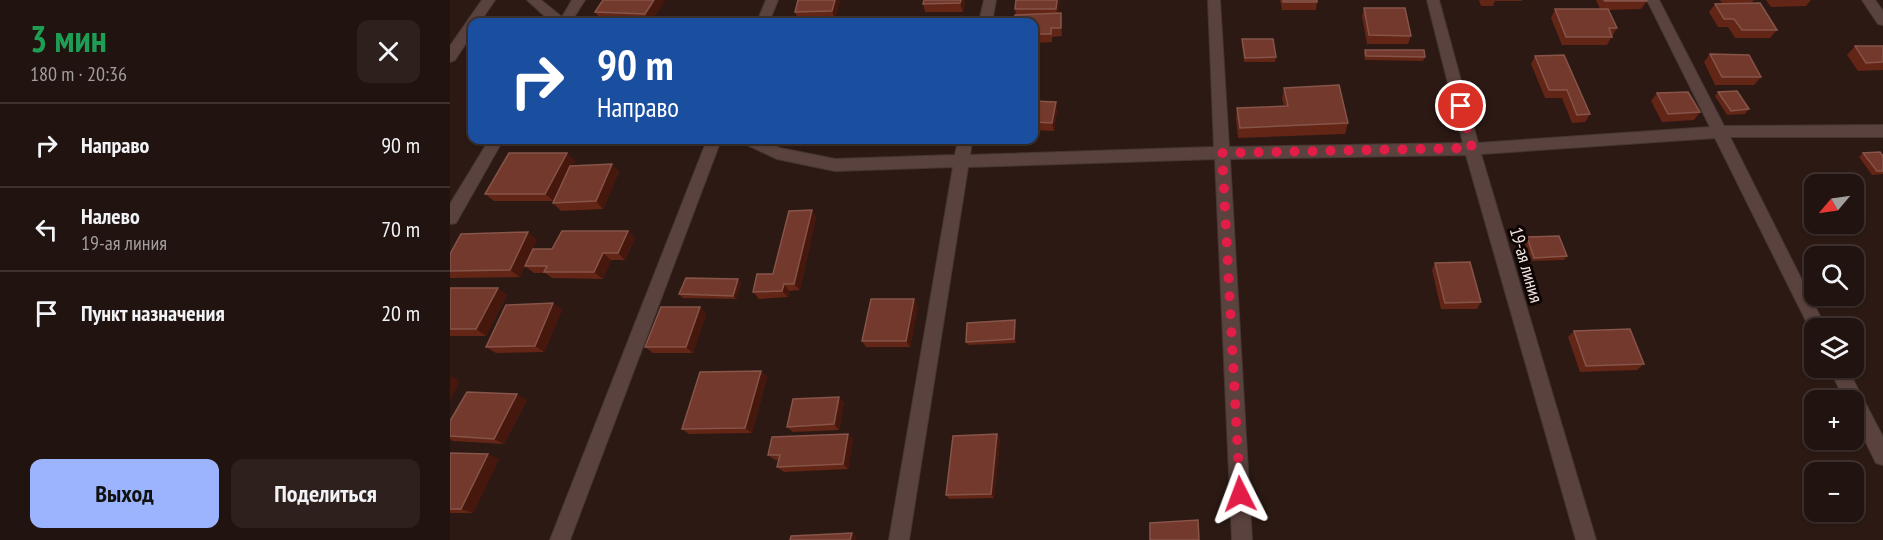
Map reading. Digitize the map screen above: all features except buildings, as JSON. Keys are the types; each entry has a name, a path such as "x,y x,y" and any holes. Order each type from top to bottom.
{"street":[{"path":"476,18 489,0"},
{"path":"533,0 554,18"},
{"path":"568,18 579,0"},
{"path":"765,18 772,0"},
{"path":"987,18 990,0"},
{"path":"1214,0 1242,540"},
{"name":"19-ая линия","path":"1433,0 1472,148 1586,540"},
{"path":"1653,0 1813,318"},
{"path":"1868,0 1883,21"},
{"path":"450,57 468,30"},
{"path":"758,144 777,153 835,165 1472,148 1718,132 1883,131"},
{"path":"450,218 494,144"},
{"path":"560,540 712,144"},
{"path":"899,540 964,144"},
{"path":"1843,378 1883,456"}],"route":[{"path":"1240,494 1222,153 1472,148 1461,106"}]}
